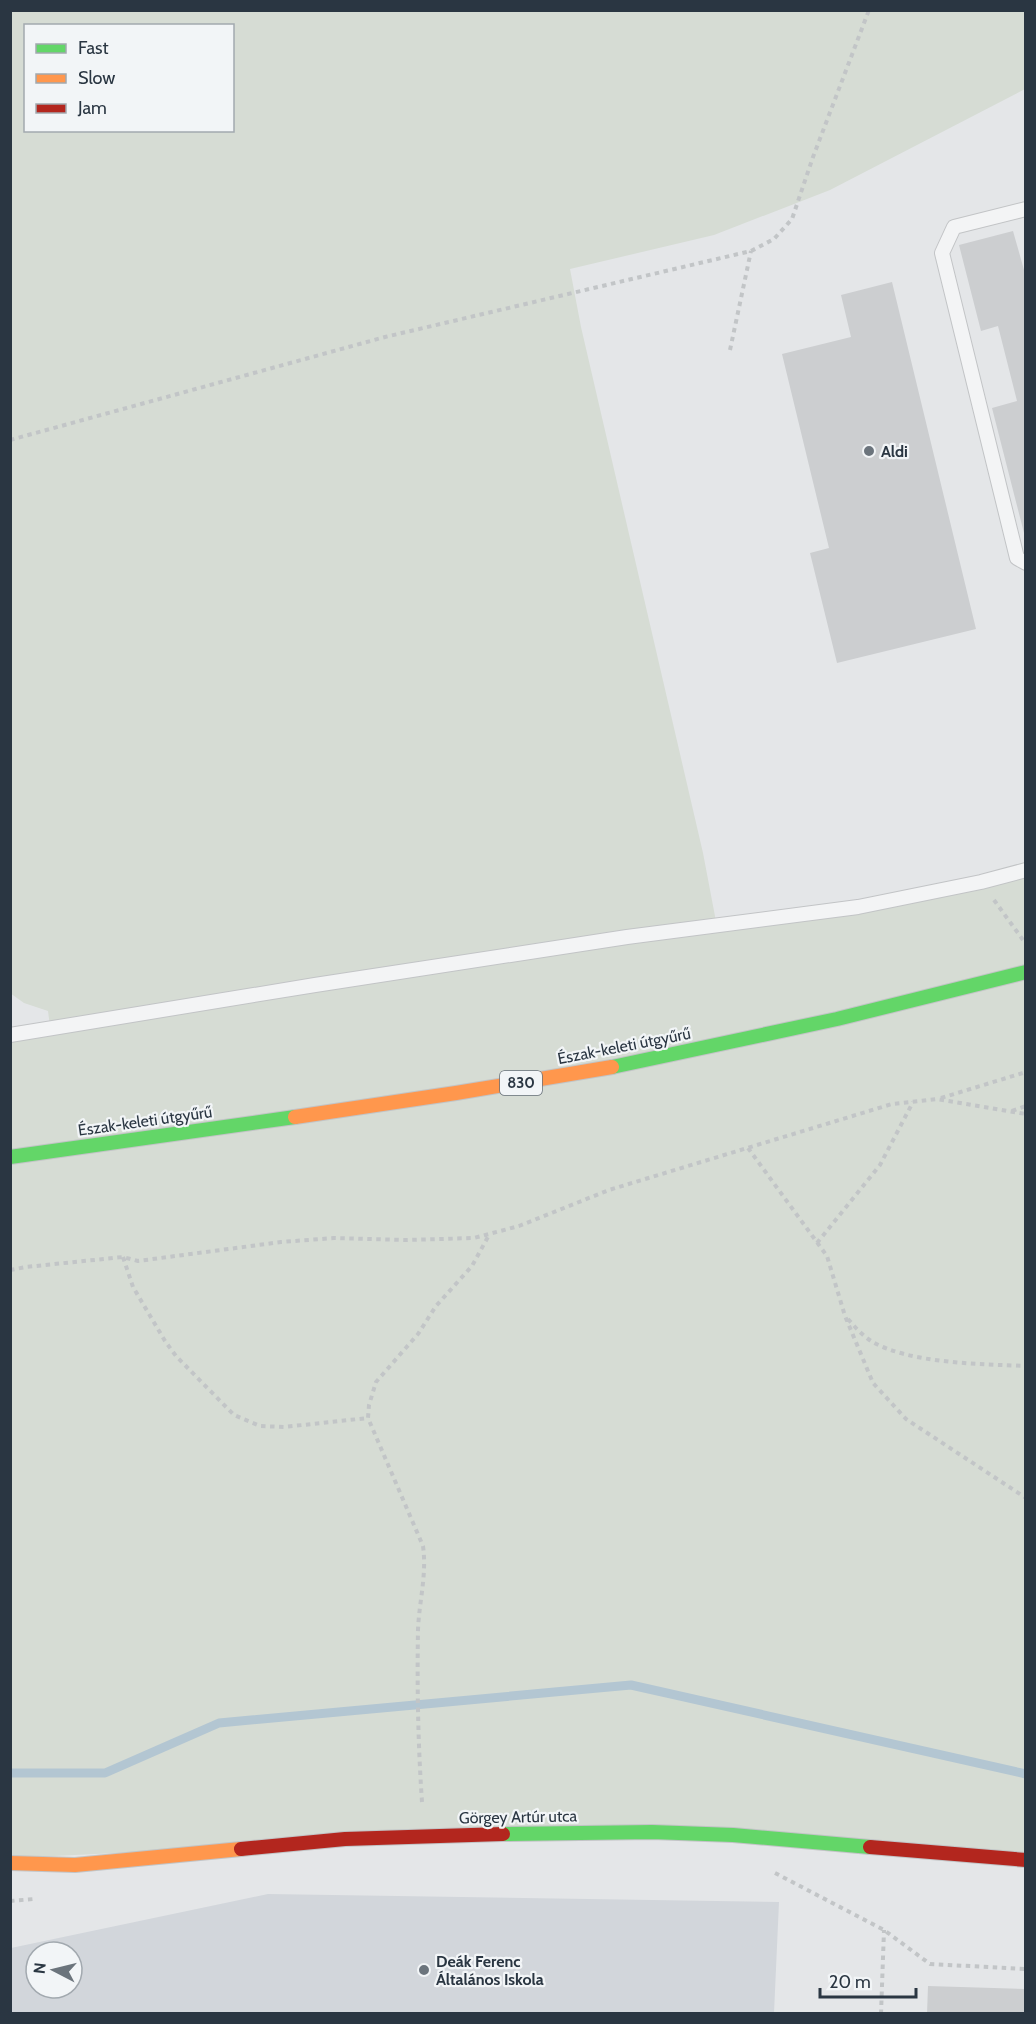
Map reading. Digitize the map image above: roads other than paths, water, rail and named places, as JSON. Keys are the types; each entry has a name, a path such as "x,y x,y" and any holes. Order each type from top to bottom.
{"main road":[{"name":"Észak-keleti útgyűrű","path":"10,1157 520,1083 707,1047 923,999 1026,972"},
{"name":"Görgey Artúr utca","path":"10,1863 75,1865 345,1839 424,1835 652,1832 733,1835 1026,1860"}],"lane":[{"path":"1026,209 954,227 942,253 1017,558 1026,564"},
{"path":"10,1035 627,937 858,907 981,882 1026,870"}],"waterway":[{"path":"10,1773 105,1773 219,1723 631,1685 1026,1774"}],"place":[{"name":"Aldi","path":"869,451"},
{"name":"Deák Ferenc Általános Iskola","path":"424,1970"}]}
